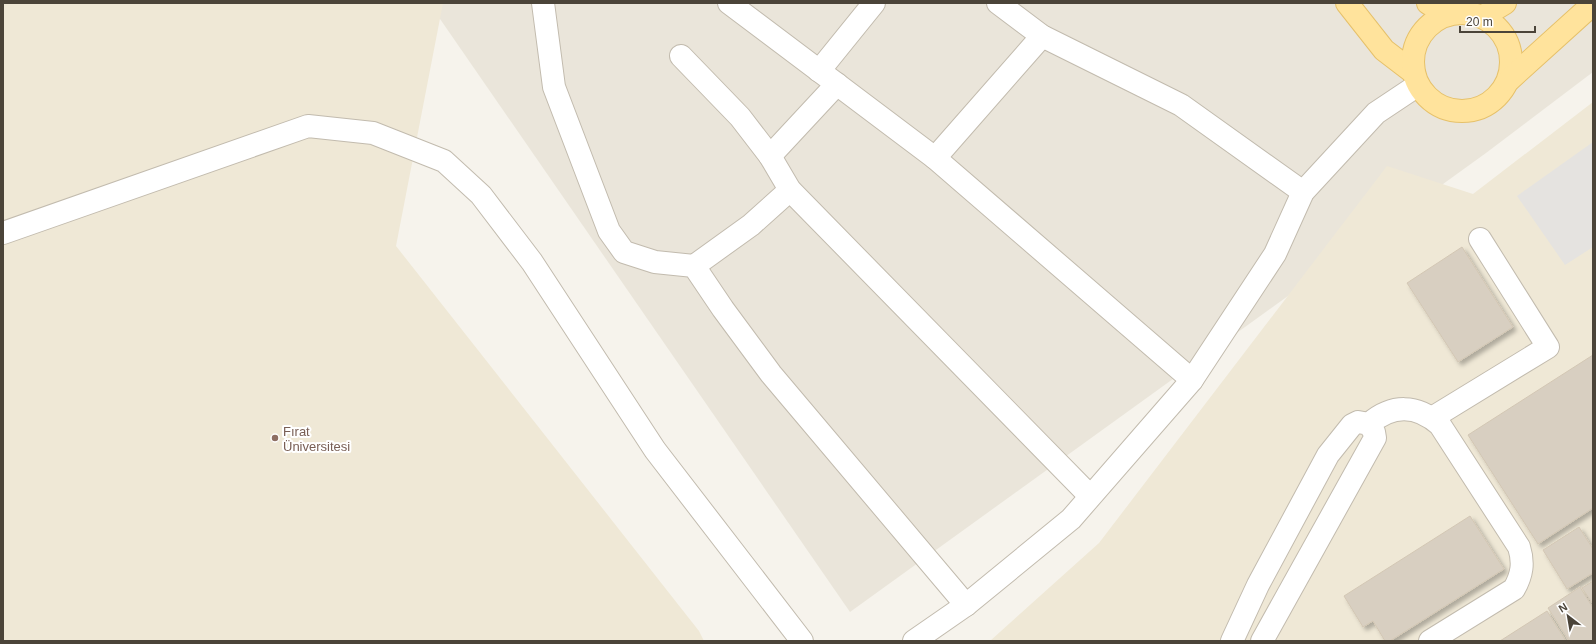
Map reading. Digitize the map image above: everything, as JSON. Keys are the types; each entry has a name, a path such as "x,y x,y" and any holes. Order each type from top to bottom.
{"main road":[{"path":"1347,3 1384,50 1416,79 1426,96 1437,105 1450,110 1465,111 1479,109 1491,102 1502,92 1508,80 1512,65 1510,50 1505,36 1495,25 1482,17 1465,13 1447,15 1434,22 1423,32 1416,44 1413,58 1416,79"},
{"path":"1428,3 1447,15"},
{"path":"1482,17 1505,3"},
{"path":"1508,80 1593,4"}],"street":[{"path":"543,3 554,86 609,231 624,252 655,262 694,266 751,226 790,190"},
{"path":"729,3 935,158 1192,380"},
{"path":"819,70 874,3"},
{"path":"998,3 1042,36 1181,105 1303,192"},
{"path":"935,158 1042,36"},
{"path":"681,56 740,117 770,156 790,190 1090,496"},
{"path":"914,641 966,605 1071,519 1192,380 1275,254 1303,192 1376,113 1416,79"},
{"path":"770,156 837,84"},
{"path":"3,233 308,126 373,133 444,161 481,195 532,262 656,450 802,641"},
{"path":"1432,418 1548,347 1480,239"},
{"path":"694,266 723,309 771,374 966,605"},
{"path":"1369,424 1383,413 1403,409 1423,413 1432,418 1440,425 1520,547 1522,569 1520,580 1514,589 1430,641"},
{"path":"1232,641 1258,585 1328,455 1352,425 1358,422 1369,424 1374,432 1375,438 1262,641"}],"shaded area":[{"name":"Fırat Üniversitesi","path":"3,3 443,3 396,246 699,631 704,641 3,641"},
{"path":"429,3 1593,3 1593,72 1486,153 850,612"},
{"path":"1593,102 1593,641 990,641 1099,543 1387,166 1473,194"},
{"path":"1593,142 1593,247 1565,265 1517,196"}],"building":[{"path":"1462,247 1513,327 1458,362 1407,283"},
{"path":"1593,355 1593,508 1538,544 1468,435"},
{"path":"1470,516 1504,569 1390,641 1385,641 1373,621 1363,627 1344,596"},
{"path":"1579,527 1593,549 1593,573 1567,589 1543,550"},
{"path":"1593,581 1593,604 1582,588"},
{"path":"1580,587 1593,608 1593,641 1569,641 1548,608"},
{"path":"1547,611 1566,641 1500,641"}],"place":[{"name":"Fırat Üniversitesi","path":"275,438"}]}
